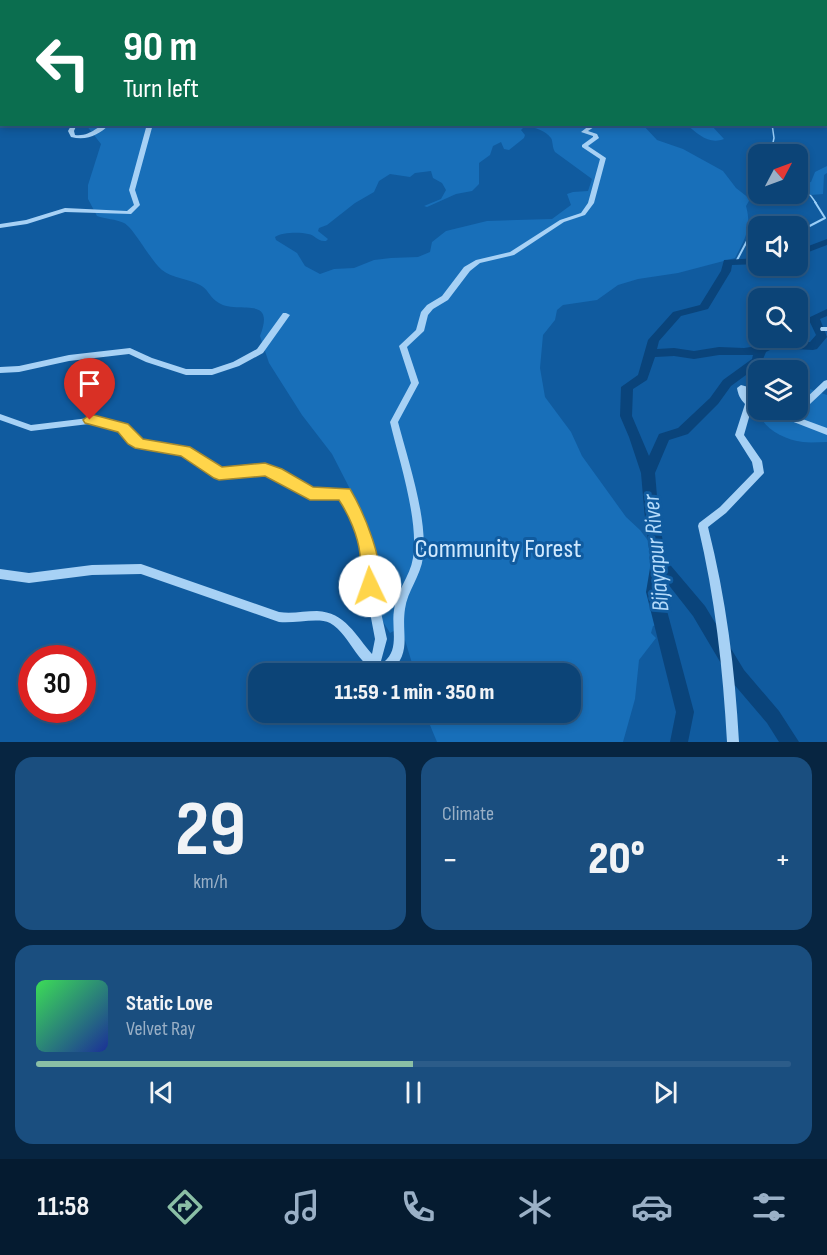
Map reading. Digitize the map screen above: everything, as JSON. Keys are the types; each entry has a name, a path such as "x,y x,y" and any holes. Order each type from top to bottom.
{"street":[{"path":"74,126 71,131 73,136 78,138 99,131 105,126"},
{"path":"0,226 27,222 65,210 129,213 137,205 132,190 149,126"},
{"path":"393,663 400,650 398,612 403,592 417,562 419,541 394,422 415,383 404,346 420,331 422,318 430,307 445,298 467,269 478,261 512,254 562,221 583,213 591,203 603,158 584,146 596,138 595,135 584,132 592,126"},
{"path":"0,370 19,369 69,358 130,351 186,372 212,372 236,364 260,351 286,315"},
{"path":"808,401 827,383"},
{"path":"748,390 741,388 742,394 748,400"},
{"path":"0,417 31,428 97,420 123,428 133,440 140,444 179,449 190,453 219,474 265,470 277,473 310,493 344,494 348,497 357,518 370,560 370,586 381,639 375,663"},
{"path":"733,742 727,644 714,568 703,526 723,510 759,472 757,461 739,435 748,417"},
{"path":"796,420 827,432"},
{"path":"0,574 29,578 102,570 141,569 279,617 291,620 307,617 332,619 351,636 367,658 374,663"}],"green space":[{"name":"Community Forest","path":"87,126 644,126 657,140 683,149 723,171 736,188 748,197 746,233 735,258 678,273 638,279 618,285 597,300 563,305 557,310 555,320 543,335 540,368 545,397 571,432 582,456 626,517 640,530 661,558 668,576 663,599 666,622 653,626 651,633 656,638 639,660 635,699 623,742 437,742 429,723 581,723 581,663 412,663 401,627 390,633 382,620 373,572 374,558 351,491 332,454 302,415 269,363 260,336 264,323 263,314 252,308 224,305 200,285 166,273 157,265 128,226 97,216 88,199 88,185 101,144","holes":["524,127 538,129 552,139 555,152 592,179 588,191 567,194 571,205 552,219 487,221 446,231 432,242 430,252 418,257 374,260 354,268 334,269 320,274 305,266 297,253 276,240 275,237 286,233 305,233 326,241 328,239 318,231 319,228 327,225 355,203 374,192 379,181 390,174 410,177 415,173 431,171 433,178 442,183 446,190 441,199 424,206 427,207 456,194 472,191 479,184 479,163 490,155 493,146 501,142 504,149 509,150 524,138 525,135 521,130"]},
{"path":"688,126 712,126 724,139 713,141"},
{"path":"827,166 823,194 811,195 808,193 808,183 811,182 815,172"},
{"path":"808,388 827,395 827,442 793,440 766,425 762,420 808,420"}],"waterway":[{"path":"772,126 773,144"},
{"path":"808,194 816,203"},
{"path":"808,227 825,218 815,202"},
{"path":"737,260 748,241"},
{"name":"Bijayapur River","path":"808,249 827,242"},
{"name":"Bijayapur River","path":"650,354 654,340 677,314 704,307 726,271 728,262 748,261"},
{"path":"761,350 772,344 813,346 822,336 814,318 827,312"},
{"path":"648,473 664,437 683,431 714,401 727,383 757,361 761,350"},
{"path":"650,354 674,352 694,355 719,351 761,350"},
{"name":"Bijayapur River","path":"648,473 626,416 627,387 643,377 650,354"},
{"name":"Bijayapur River","path":"648,473 659,562"},
{"path":"659,562 699,611 738,676 773,717 790,742"},
{"name":"Bijayapur River","path":"659,562 654,592 685,712 679,742"}],"route":[{"path":"90,420 123,428 133,440 140,444 185,451 196,456 219,474 265,470 277,473 305,492 320,495 341,492 348,497 354,510 368,551 370,586"}]}
